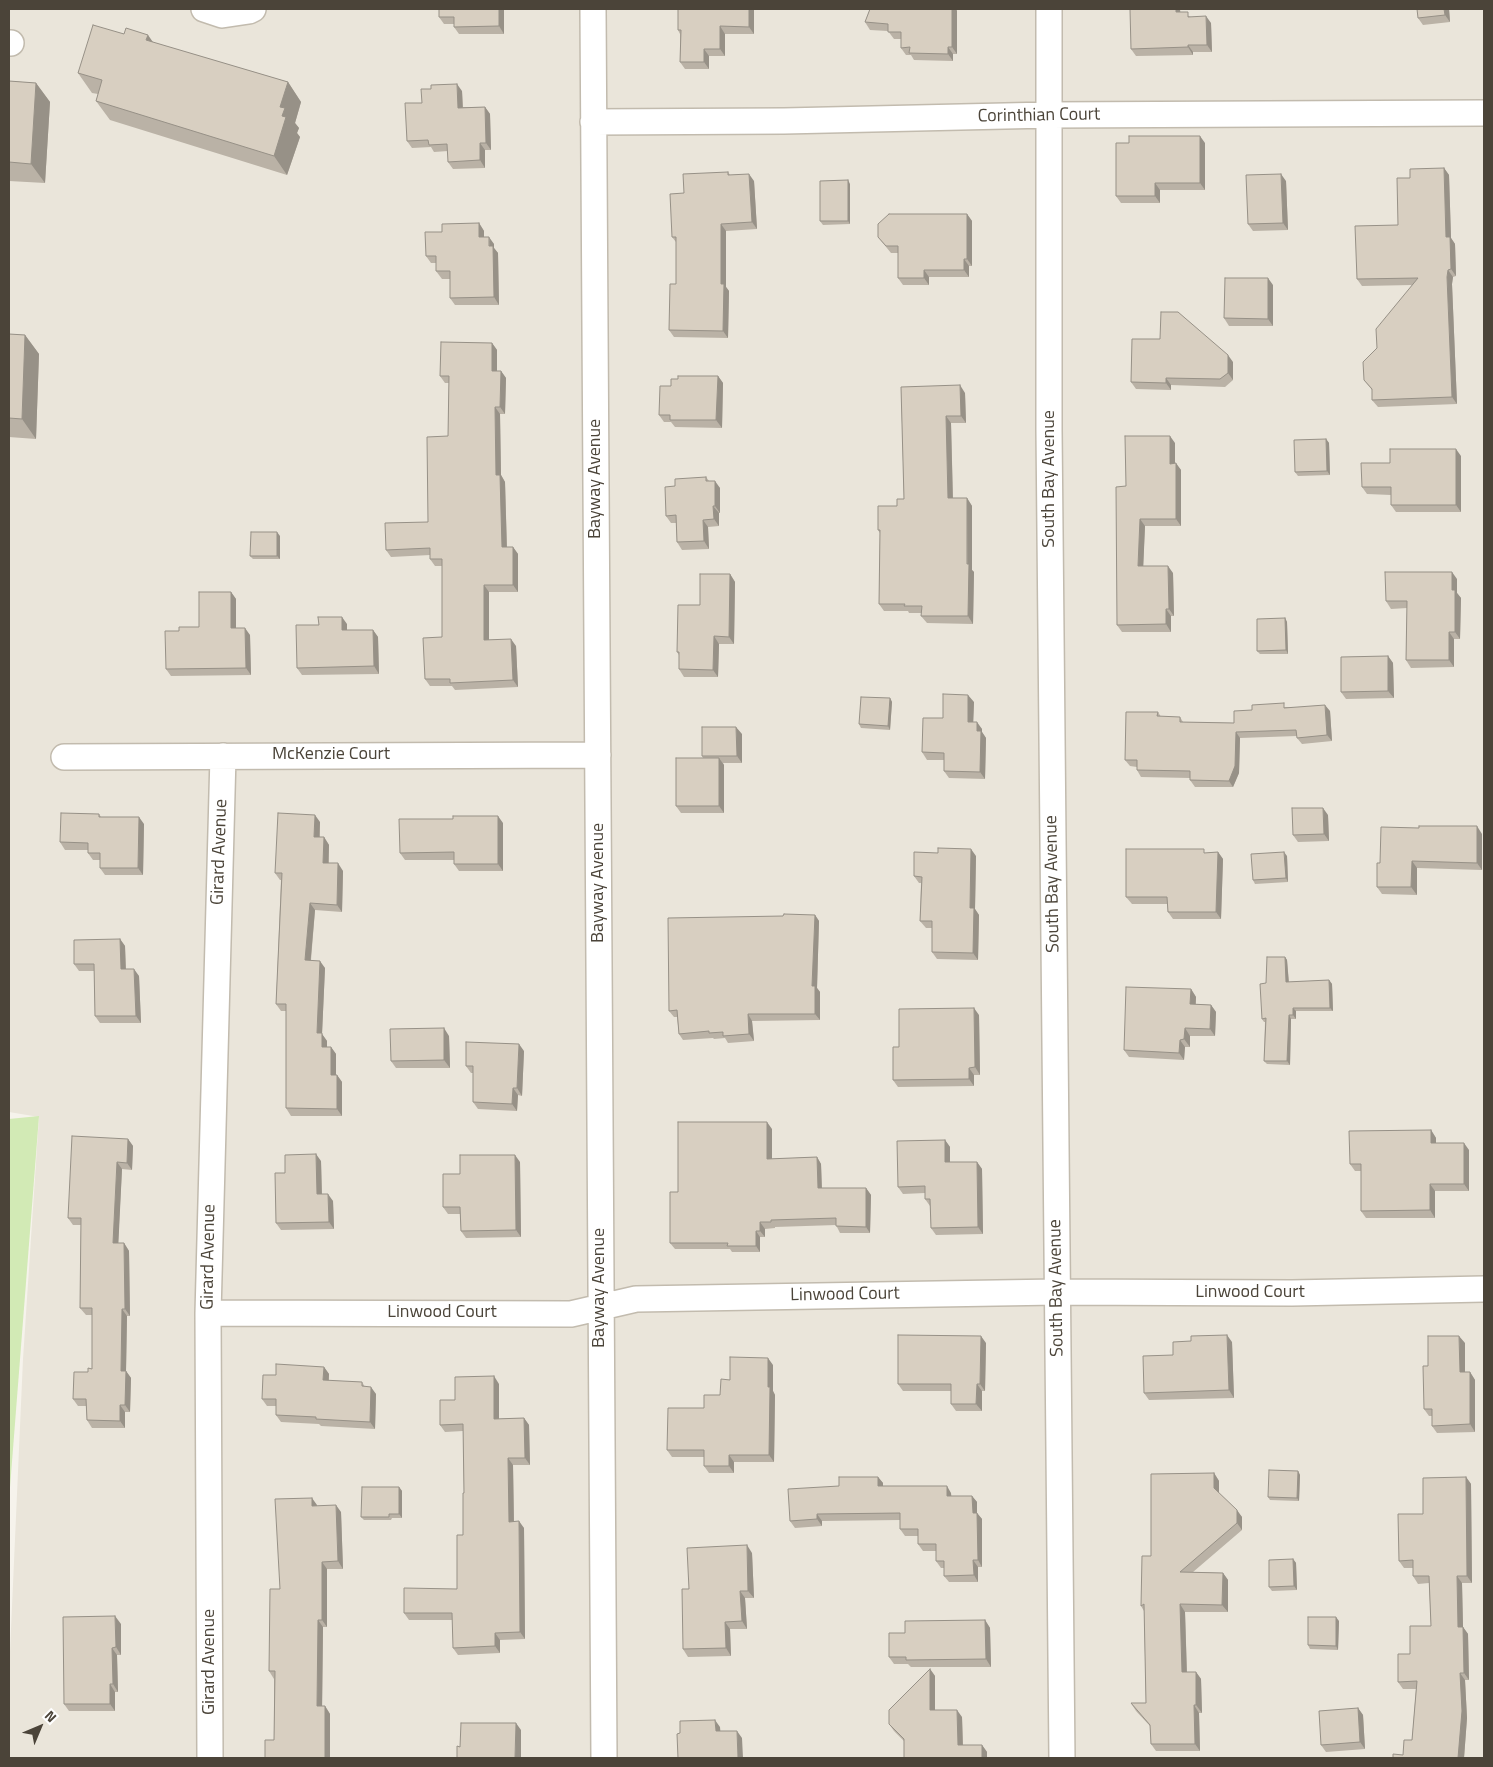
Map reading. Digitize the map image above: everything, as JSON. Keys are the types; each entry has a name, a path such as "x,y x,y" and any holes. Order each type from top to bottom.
{"street":[{"path":"204,9 222,15 253,9"},
{"name":"Bayway Avenue","path":"592,9 604,1758"},
{"name":"South Bay Avenue","path":"1049,9 1049,430 1062,1758"},
{"name":"Corinthian Court","path":"593,122 784,121 1050,115 1484,113"},
{"name":"McKenzie Court","path":"64,757 598,755"},
{"name":"Girard Avenue","path":"210,1758 208,1313 223,756"},
{"name":"Linwood Court","path":"208,1313 571,1314 636,1299 1057,1292 1292,1293 1484,1289"}],"shaded area":[{"path":"9,9 1484,9 1484,1758 9,1758 9,1674 23,1359 39,1117 9,1112"}],"green space":[{"path":"39,1116 9,1500 9,1119"}],"building":[{"path":"439,9 499,9 499,26 454,27 454,17 439,17"},
{"path":"678,9 749,9 749,27 720,26 720,49 704,49 704,62 680,62 681,30 678,30"},
{"path":"870,9 952,9 952,47 948,47 948,54 909,53 910,47 901,48 901,32 888,32 888,24 865,22"},
{"path":"1130,9 1176,9 1176,12 1188,12 1188,17 1206,16 1207,45 1131,49"},
{"path":"1417,9 1444,9 1445,15 1418,18"},
{"path":"93,25 124,34 126,28 148,35 146,40 288,82 280,107 285,108 282,116 286,117 274,156 96,101 102,80 78,73"},
{"path":"9,81 36,83 31,164 9,162"},
{"path":"457,84 458,108 485,107 486,143 480,143 480,160 448,162 447,144 429,145 428,140 407,141 405,103 422,103 421,89 431,89 431,85"},
{"path":"1129,136 1200,136 1200,183 1155,183 1155,196 1116,196 1116,143 1129,143"},
{"path":"1444,168 1446,237 1450,237 1451,269 1448,270 1447,277 1452,397 1372,400 1372,389 1364,380 1363,362 1377,348 1376,329 1418,278 1357,279 1355,226 1398,225 1397,178 1410,178 1410,169"},
{"path":"728,172 728,175 749,174 752,222 721,224 721,284 724,284 723,331 669,330 670,284 676,284 676,237 672,237 670,194 684,193 683,174"},
{"path":"1281,174 1283,223 1248,224 1246,175"},
{"path":"848,180 848,221 820,221 820,181"},
{"path":"889,214 967,214 967,259 964,259 964,270 924,270 924,278 898,278 898,246 886,246 878,237 878,224"},
{"path":"479,223 479,237 489,237 489,246 493,246 494,297 450,298 450,271 436,271 436,256 426,256 425,232 442,232 442,224"},
{"path":"1225,278 1268,278 1268,319 1224,318"},
{"path":"1161,312 1178,312 1228,355 1228,373 1220,379 1166,378 1166,383 1131,382 1132,339 1160,339"},
{"path":"9,334 25,335 22,419 9,418"},
{"path":"441,342 492,343 492,371 501,371 500,407 495,407 496,475 500,475 502,547 513,547 513,585 484,585 484,640 511,639 513,680 450,683 450,679 425,679 423,638 442,637 442,559 430,559 430,548 386,550 385,523 428,522 427,437 448,436 449,376 440,376"},
{"path":"678,376 718,376 716,420 670,420 670,415 659,415 660,386 671,386 671,379 678,379"},
{"path":"960,385 961,416 946,416 948,498 967,498 968,616 921,616 922,606 879,604 880,530 878,530 878,506 897,506 897,499 904,499 901,387"},
{"path":"1125,436 1170,436 1170,464 1176,463 1176,519 1140,519 1138,566 1168,566 1169,609 1166,609 1166,624 1117,625 1116,487 1126,486"},
{"path":"1326,439 1327,471 1295,472 1294,440"},
{"path":"1390,449 1456,449 1456,505 1391,505 1391,487 1362,487 1361,463 1390,463"},
{"path":"706,477 706,481 715,481 714,519 703,520 704,541 677,542 676,515 666,516 665,487 675,486 675,479"},
{"path":"251,532 277,532 277,556 250,556"},
{"path":"1385,572 1452,572 1452,590 1455,590 1455,632 1449,632 1449,660 1406,660 1407,601 1386,601"},
{"path":"700,574 730,574 729,637 714,636 713,670 679,669 679,652 677,652 678,605 700,605"},
{"path":"199,592 231,592 231,628 245,628 246,668 166,669 165,631 179,631 179,627 199,627"},
{"path":"318,617 342,617 342,630 373,630 374,666 297,668 296,625 319,625"},
{"path":"1285,618 1286,650 1257,651 1257,619"},
{"path":"1388,656 1388,691 1341,692 1341,657"},
{"path":"943,694 968,695 968,722 977,722 977,731 981,731 980,772 944,771 944,753 922,752 923,718 943,718"},
{"path":"861,697 890,698 888,726 859,724"},
{"path":"1284,703 1284,708 1325,705 1327,735 1297,738 1296,730 1236,732 1235,766 1229,781 1190,780 1190,771 1137,770 1137,760 1125,760 1126,712 1158,712 1157,716 1180,717 1180,722 1234,723 1234,711 1252,710 1252,705"},
{"path":"702,727 736,727 737,756 702,756"},
{"path":"676,758 719,758 719,806 676,806"},
{"path":"1292,808 1323,808 1324,834 1293,835"},
{"path":"61,813 99,814 99,817 139,817 138,868 100,868 100,853 88,853 88,843 60,842"},
{"path":"278,813 315,815 314,837 324,837 323,863 338,863 337,905 310,903 305,960 320,961 317,1033 322,1033 322,1047 331,1047 331,1075 337,1075 337,1109 286,1108 286,1004 276,1004 282,873 275,873"},
{"path":"453,816 498,816 498,864 454,864 454,852 400,853 399,819 453,819"},
{"path":"1419,826 1477,826 1477,863 1412,861 1411,887 1377,887 1377,863 1380,863 1381,827 1419,828"},
{"path":"938,848 971,849 970,908 974,908 973,953 932,952 932,921 920,921 922,877 914,876 914,852 938,853"},
{"path":"1126,849 1204,849 1204,853 1218,852 1216,912 1168,912 1167,897 1126,897"},
{"path":"1284,852 1286,878 1253,880 1251,854"},
{"path":"784,914 815,915 812,986 815,986 815,1014 748,1014 749,1034 723,1036 723,1032 709,1033 709,1031 679,1034 677,1010 669,1011 668,918 783,916"},
{"path":"120,939 121,969 134,969 136,1016 95,1016 94,964 74,964 74,940"},
{"path":"1267,957 1285,957 1286,982 1329,980 1330,1008 1293,1008 1293,1015 1289,1015 1287,1061 1264,1061 1266,1018 1262,1019 1260,984 1266,983"},
{"path":"1126,987 1191,989 1190,1004 1211,1005 1210,1029 1185,1028 1184,1039 1180,1040 1179,1053 1124,1050"},
{"path":"974,1008 975,1067 969,1068 969,1079 893,1080 893,1047 899,1047 899,1009"},
{"path":"444,1028 444,1060 391,1061 390,1029"},
{"path":"466,1042 519,1044 517,1088 513,1088 512,1104 473,1102 473,1066 466,1066"},
{"path":"678,1122 767,1122 767,1159 817,1157 818,1188 866,1188 866,1227 836,1226 836,1218 771,1220 771,1222 760,1222 760,1231 756,1231 756,1246 727,1246 728,1243 670,1243 670,1192 678,1192"},
{"path":"1431,1130 1431,1143 1464,1143 1464,1184 1430,1184 1430,1210 1361,1211 1361,1164 1350,1164 1349,1131"},
{"path":"72,1136 128,1139 127,1163 117,1162 113,1243 124,1243 125,1309 122,1309 121,1371 126,1371 125,1405 120,1405 120,1421 87,1420 86,1399 73,1399 74,1372 88,1372 88,1368 92,1369 92,1308 80,1308 81,1218 68,1218"},
{"path":"945,1140 945,1162 977,1162 978,1227 931,1228 930,1199 925,1199 925,1186 898,1187 897,1141"},
{"path":"316,1154 317,1194 328,1194 329,1222 276,1223 275,1173 285,1173 285,1155"},
{"path":"460,1155 515,1155 516,1230 461,1231 460,1207 443,1207 443,1174 460,1174"},
{"path":"898,1335 981,1336 980,1384 977,1384 976,1404 951,1404 951,1384 898,1384"},
{"path":"1227,1335 1229,1390 1144,1393 1143,1356 1173,1355 1173,1342 1191,1341 1191,1336"},
{"path":"1428,1336 1459,1336 1460,1372 1470,1372 1470,1424 1432,1426 1432,1409 1424,1409 1423,1366 1428,1366"},
{"path":"730,1357 768,1358 768,1387 770,1387 769,1455 729,1455 729,1466 704,1466 704,1450 667,1450 668,1408 704,1408 704,1395 720,1395 721,1379 730,1380"},
{"path":"276,1364 324,1367 323,1380 362,1382 362,1386 371,1387 370,1422 276,1415 276,1399 262,1399 263,1375 276,1375"},
{"path":"494,1376 494,1419 524,1418 525,1458 508,1458 509,1522 519,1521 520,1632 495,1633 495,1646 453,1648 452,1613 404,1613 404,1588 457,1589 457,1535 463,1535 463,1424 440,1425 440,1400 455,1400 455,1377"},
{"path":"1269,1470 1298,1471 1297,1498 1268,1497"},
{"path":"1214,1473 1214,1488 1237,1510 1237,1523 1180,1572 1223,1573 1222,1605 1180,1604 1182,1672 1196,1672 1196,1705 1194,1705 1195,1744 1151,1744 1150,1725 1131,1703 1146,1703 1144,1604 1141,1606 1142,1556 1151,1556 1151,1474"},
{"path":"839,1477 878,1477 878,1486 947,1486 947,1496 972,1496 973,1513 977,1513 978,1560 973,1560 974,1575 944,1576 944,1561 936,1561 936,1544 918,1544 918,1529 900,1529 900,1513 817,1514 817,1519 790,1521 788,1489 839,1486"},
{"path":"1466,1477 1467,1576 1457,1576 1458,1627 1463,1627 1464,1673 1460,1673 1462,1711 1458,1758 1393,1758 1393,1754 1403,1755 1404,1740 1412,1740 1417,1681 1398,1682 1398,1654 1410,1654 1410,1626 1431,1626 1429,1576 1413,1576 1413,1560 1399,1561 1398,1514 1423,1514 1423,1478"},
{"path":"362,1487 399,1487 399,1514 389,1514 389,1517 361,1517"},
{"path":"312,1498 312,1506 336,1505 338,1561 322,1562 322,1620 318,1620 317,1706 325,1706 325,1758 265,1758 265,1740 274,1740 275,1671 269,1671 270,1589 280,1589 275,1499"},
{"path":"747,1545 748,1591 740,1591 742,1621 725,1622 726,1648 683,1649 682,1589 689,1589 687,1548"},
{"path":"1293,1559 1294,1586 1269,1587 1269,1560"},
{"path":"115,1616 116,1647 112,1648 113,1684 110,1684 110,1704 64,1704 63,1617"},
{"path":"1308,1617 1336,1617 1336,1646 1308,1645"},
{"path":"985,1620 986,1659 906,1660 906,1657 889,1657 889,1633 905,1633 905,1621"},
{"path":"930,1669 930,1710 957,1710 958,1745 982,1745 982,1758 904,1758 904,1739 889,1724 889,1710"},
{"path":"1358,1708 1360,1742 1321,1745 1319,1711"},
{"path":"715,1720 716,1731 737,1731 738,1758 678,1758 677,1734 680,1733 680,1721"},
{"path":"461,1723 516,1723 515,1758 457,1758 457,1746 460,1747"}]}
